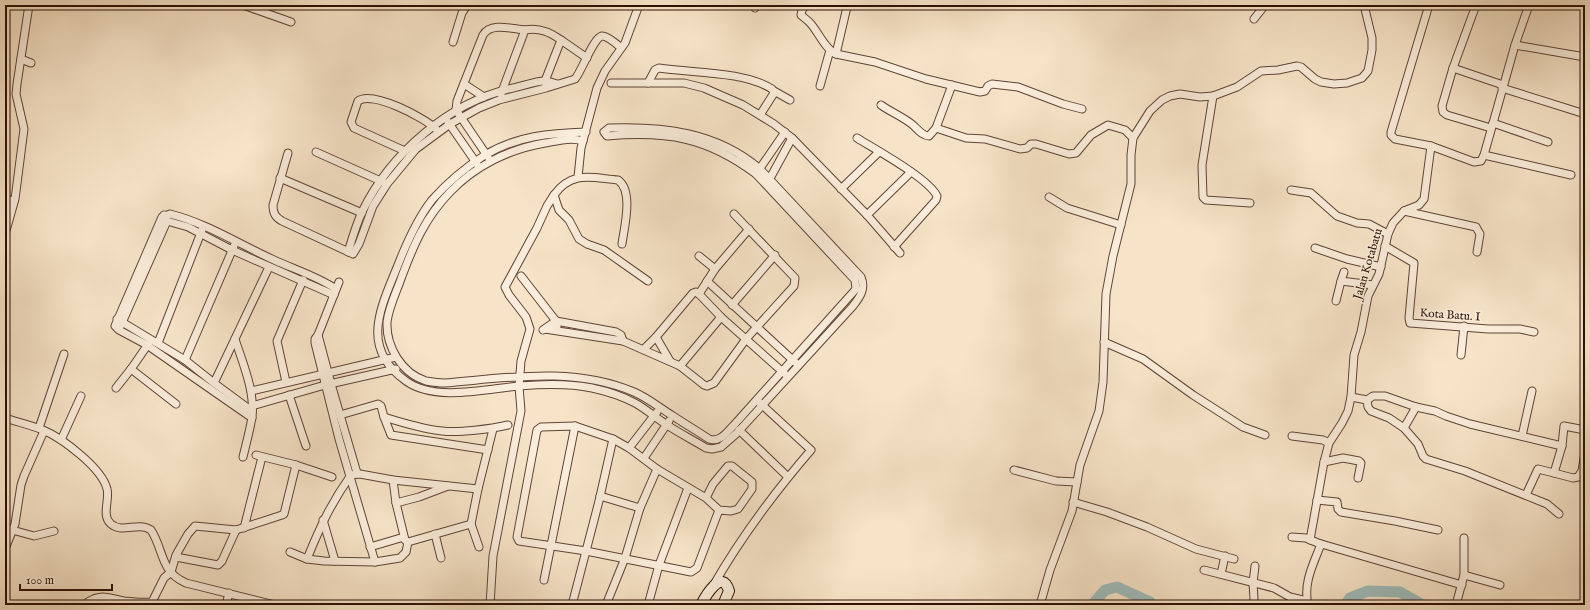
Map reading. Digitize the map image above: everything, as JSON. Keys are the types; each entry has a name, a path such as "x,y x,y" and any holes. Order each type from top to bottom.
{"street":[{"path":"5,234 14,201 24,129 16,94 17,77 29,5"},
{"path":"243,5 291,22"},
{"path":"452,42 462,13 467,5"},
{"path":"640,5 625,43 605,71 597,88 586,132 580,138 539,144 477,165 448,183 425,210 405,247 388,286 378,318 379,342 386,361 392,370 416,387 436,392 469,391 519,386 570,385 593,388 634,402 666,425 709,449 721,447 739,430 785,374 793,360 854,291 856,284 855,280 758,171 750,160 716,141 693,134 663,129 635,127 609,128 604,132 607,136 654,134 694,141 722,152 758,171"},
{"path":"806,5 802,10 801,15 810,23 833,52 875,62 918,77 983,92 992,84 1018,87 1063,104 1082,109"},
{"path":"1254,19 1266,5"},
{"path":"1040,605 1050,570 1066,528 1082,458 1100,407 1102,392 1106,294 1113,256 1131,184 1131,154 1134,138 1150,111 1162,100 1170,96 1180,94 1200,97 1213,96 1237,87 1261,71 1278,70 1297,66 1301,67 1315,79 1328,84 1347,83 1362,78 1368,71 1372,50 1372,38 1364,5"},
{"path":"1429,5 1391,135 1395,139 1431,146 1474,162 1481,161 1484,155 1514,45 1529,5"},
{"path":"1476,5 1453,68 1442,106 1443,112 1447,115 1548,142"},
{"path":"820,86 833,52 846,7"},
{"path":"491,161 456,110 457,101 483,35 487,30 493,27 543,30 552,33 587,58"},
{"path":"499,100 525,30"},
{"path":"348,252 362,212 405,151 448,121 461,117 499,100 575,79 594,43 600,37 606,37 619,46"},
{"path":"546,88 545,81 561,40"},
{"path":"1514,45 1585,57"},
{"path":"21,59 31,63"},
{"path":"648,83 655,70 659,68 714,73 762,84 790,100"},
{"path":"1453,68 1585,114"},
{"path":"448,121 456,110 484,97 545,81 557,84"},
{"path":"611,82 692,84 726,96 760,115 792,138 867,216 900,253"},
{"path":"464,84 484,97"},
{"path":"881,105 893,114 911,123 925,135 929,136 936,128 952,85"},
{"path":"760,115 774,91"},
{"path":"1213,96 1202,165 1203,197 1206,200 1250,203"},
{"path":"405,151 354,128 351,122 358,101 364,98 381,101 424,119 436,129"},
{"path":"448,121 477,165"},
{"path":"936,128 966,138 985,138 1020,149 1027,148 1031,144 1036,144 1069,154 1078,152 1091,135 1108,125 1125,130 1134,138"},
{"path":"288,153 273,205 273,210 276,216 282,221 352,254 355,252 384,182 436,129"},
{"path":"580,138 565,132 534,136 511,143 486,154 433,211 415,243 390,307 387,321 387,334 396,357 412,374 426,381 444,383 544,375 568,376 597,380 636,392 709,439 716,440 722,437 760,403"},
{"path":"758,171 785,132"},
{"path":"578,177 580,138"},
{"path":"768,182 792,138"},
{"path":"857,138 911,172 936,193 938,198 894,247"},
{"name":"Jalan Kotabatu","path":"1310,540 1324,462 1329,443 1348,411 1351,397 1354,355 1361,332 1368,296 1381,267 1388,234 1393,223 1404,211 1419,205 1424,198 1431,146"},
{"path":"316,152 384,182"},
{"path":"841,189 879,152"},
{"path":"1484,155 1570,175"},
{"path":"867,216 911,172"},
{"path":"490,605 494,556 521,411 519,377 523,349 530,328 526,317 509,295 505,287 517,263 538,228 547,206 554,195 560,187 570,180 578,177 618,180 622,184 625,189 627,207 622,244"},
{"path":"280,178 362,212"},
{"path":"768,182 861,277 864,284 863,291 853,306 799,365 785,374"},
{"path":"1291,190 1311,193 1337,216 1357,223 1369,224 1388,234"},
{"path":"554,195 560,212 569,220 579,239 587,244 604,250 648,282"},
{"path":"1049,197 1067,208 1121,225"},
{"path":"5,198 14,201"},
{"path":"1404,211 1476,227 1480,234 1477,252"},
{"path":"556,321 543,330 616,332 621,335 624,341 680,366 700,383 707,386 714,383 746,339 794,286 795,283 795,278 734,214"},
{"path":"252,412 185,360 158,343 149,342 119,330 114,325 120,321 159,222 165,218 235,242 327,283 336,289"},
{"path":"699,294 715,269 749,229"},
{"path":"202,230 232,250 269,267 303,280 336,289"},
{"path":"158,343 202,230"},
{"path":"185,360 235,242"},
{"name":"Kota Batu. I","path":"1386,246 1414,263 1409,318 1410,323 1488,329 1520,329 1534,332"},
{"path":"1315,248 1381,267"},
{"path":"700,256 715,269"},
{"path":"732,305 775,256"},
{"path":"214,384 269,267"},
{"path":"1336,301 1344,272"},
{"path":"521,276 556,321 558,331"},
{"path":"286,382 277,341 303,280"},
{"path":"1341,280 1373,285"},
{"path":"707,281 799,365"},
{"path":"336,289 315,339 315,343 354,474"},
{"path":"644,349 693,293 696,292 721,317 785,374"},
{"path":"680,366 721,317"},
{"path":"120,321 252,412"},
{"path":"556,321 586,330"},
{"path":"1461,355 1464,326"},
{"path":"656,337 670,362"},
{"path":"235,339 251,391 252,412 243,456"},
{"path":"116,388 149,342"},
{"path":"1104,342 1143,359 1193,395 1243,427 1265,435"},
{"path":"5,549 13,531 21,485 42,430 64,354"},
{"path":"251,391 325,373 386,361 396,357"},
{"path":"252,412 289,395 404,367"},
{"path":"131,369 176,404"},
{"path":"328,385 340,415 370,548 375,562"},
{"path":"1522,436 1532,391"},
{"path":"289,395 306,446"},
{"path":"1351,397 1367,400 1373,396 1381,395 1416,408 1430,410 1470,424 1562,446"},
{"path":"61,440 81,396"},
{"path":"1367,400 1368,407 1374,413 1389,418 1404,428 1418,444 1426,460 1465,471 1526,495 1547,504 1559,514"},
{"path":"701,605 739,543 766,503 811,450 760,403"},
{"path":"340,415 378,404 381,406 391,435 488,450"},
{"path":"629,448 660,407"},
{"path":"1404,428 1416,408"},
{"path":"644,458 672,416"},
{"path":"384,417 400,422 444,431 493,429 508,425"},
{"path":"5,418 42,430 61,440 83,457 104,481 108,493 106,514 109,522 112,525 123,529 141,526 151,530 162,559 170,572 186,583 229,592 275,605"},
{"path":"544,580 575,426"},
{"path":"706,498 713,484 728,466 732,466 750,480 752,484 752,489 738,509 731,511 719,510 706,498 657,469 644,458 613,439 575,426 540,427 537,430 517,537 519,541 586,551 692,572 697,568 719,510"},
{"path":"1554,473 1562,446 1564,426 1585,430"},
{"path":"479,548 471,524 493,429"},
{"path":"739,430 788,477"},
{"path":"441,442 444,431"},
{"path":"1292,436 1323,440 1329,443"},
{"path":"572,605 613,439"},
{"path":"1526,495 1538,469 1578,478 1582,472 1585,452"},
{"path":"244,528 259,456 296,465 332,477"},
{"path":"1324,462 1343,458 1359,460 1361,463 1358,478"},
{"path":"87,605 88,602 100,596 142,603 152,602 164,578 170,572 188,534 195,526 236,530 279,517 284,514 296,465"},
{"path":"606,605 625,558 640,508 657,469"},
{"path":"1014,470 1056,481 1077,482"},
{"path":"354,474 393,480 478,489"},
{"path":"308,559 323,520 336,496 354,474"},
{"path":"290,552 308,559 335,561 375,562 400,558 406,552 406,540 396,503 393,480"},
{"path":"396,503 419,497 450,485"},
{"path":"648,605 659,565 688,488"},
{"path":"600,496 640,508"},
{"path":"1317,500 1337,502 1338,509 1341,512 1438,530"},
{"path":"1073,502 1107,512 1196,549 1234,559"},
{"path":"323,520 335,561"},
{"path":"370,548 435,534 471,524"},
{"path":"5,528 34,536 54,531"},
{"path":"176,557 218,565 222,561 236,530"},
{"path":"435,534 441,558"},
{"path":"1292,537 1310,540 1462,585"},
{"path":"1456,605 1464,575 1464,538"},
{"path":"1204,570 1277,590 1307,603 1307,583 1321,544"},
{"path":"1221,574 1225,556"},
{"path":"1253,605 1255,566"},
{"path":"722,570 724,584 728,588 729,592 723,605"},
{"path":"1464,575 1500,585"},
{"path":"712,587 717,583 724,584"},
{"path":"226,605 229,592"}],"waterway":[{"path":"1092,605 1105,590 1117,587 1150,602 1151,605"},
{"path":"1345,605 1350,598 1368,591 1400,592 1423,605"}]}
